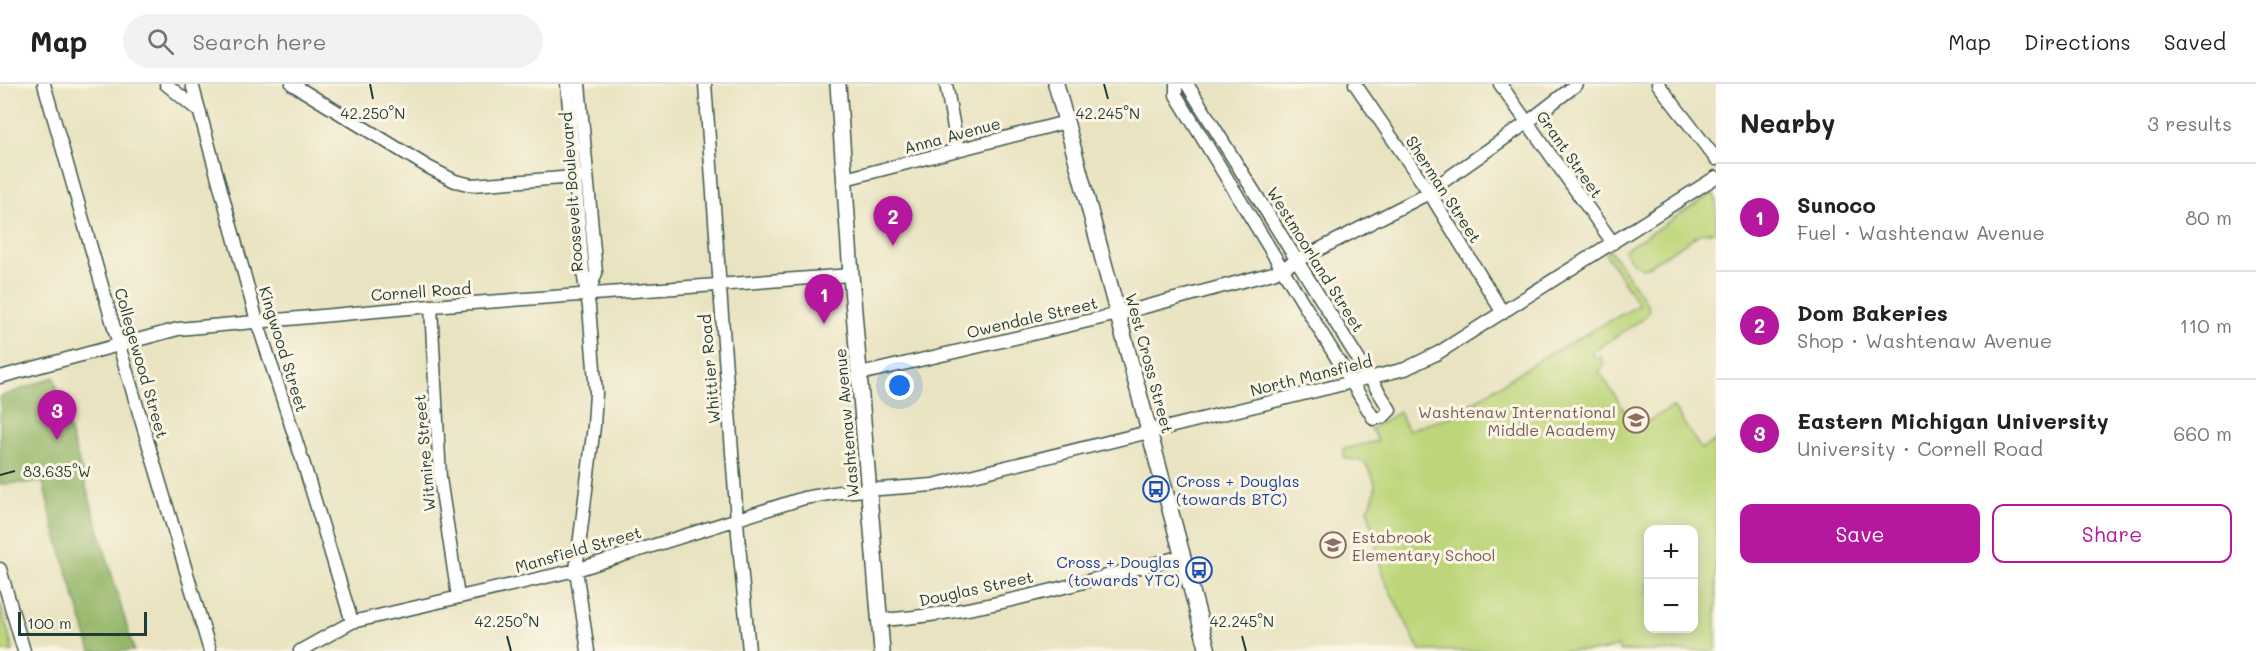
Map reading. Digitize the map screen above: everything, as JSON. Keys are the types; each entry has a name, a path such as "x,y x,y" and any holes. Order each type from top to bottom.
{"main road":[{"name":"Washtenaw Avenue","path":"838,84 851,275 882,651"},
{"name":"West Cross Street","path":"1056,84 1208,651"}],"street":[{"name":"Collegewood Street","path":"44,84 118,344 210,651"},
{"path":"166,84 200,112"},
{"name":"Kingwood Street","path":"192,84 256,321 304,465 352,622"},
{"path":"292,84 455,181 472,185 587,176"},
{"name":"Roosevelt Boulevard","path":"567,84 596,393 576,570 588,651"},
{"name":"Roosevelt Boulevard","path":"579,84 596,273 588,296"},
{"name":"Whittier Road","path":"705,84 749,651"},
{"path":"946,84 958,150"},
{"name":"Westmoorland Street","path":"1176,84 1176,95 1351,382 1374,419 1383,417 1390,410 1187,84"},
{"name":"Sherman Street","path":"1355,84 1429,192 1503,313"},
{"name":"Grant Street","path":"1500,84 1613,243"},
{"name":"Owendale Street","path":"860,374 1118,314 1236,284 1282,269 1429,192 1528,122 1577,84"},
{"path":"1658,84 1716,159"},
{"name":"Anna Avenue","path":"845,179 1066,122"},
{"name":"North Mansfield","path":"869,490 933,485 1421,363 1716,177"},
{"name":"Cornell Road","path":"2,376 178,328 430,306 851,275"},
{"name":"Witmire Street","path":"430,306 440,478 459,597"},
{"path":"0,362 2,376"},
{"name":"Mansfield Street","path":"300,651 352,622 576,570 818,495 869,490"},
{"name":"Douglas Street","path":"880,620 924,617 964,610 1183,556"},
{"path":"0,569 24,651"}],"green space":[{"path":"1713,193 1716,199 1716,231 1701,233 1648,266 1642,268 1634,264 1624,250"},
{"path":"1610,250 1648,305 1649,312 1641,320 1591,353 1596,359 1601,355 1604,366 1599,371 1636,428 1673,407 1701,449 1716,440 1716,651 1620,651 1618,646 1601,651 1420,651 1383,577 1368,509 1375,490 1372,474 1364,462 1345,458 1343,449 1378,441 1371,429 1399,412 1408,430 1452,416 1542,358 1639,305 1605,253"},
{"path":"54,377 134,651 91,651 54,528 43,482 0,484 0,397"},
{"path":"0,603 13,651 0,651"}],"place":[{"name":"Dom Bakeries","path":"893,246"},
{"name":"Sunoco","path":"824,324"},
{"name":"Washtenaw International Middle Academy","path":"1636,420"},
{"name":"Eastern Michigan University","path":"57,440"},
{"name":"Cross + Douglas (towards BTC)","path":"1156,489"},
{"name":"Estabrook Elementary School","path":"1333,545"},
{"name":"Cross + Douglas (towards YTC)","path":"1199,570"}]}
